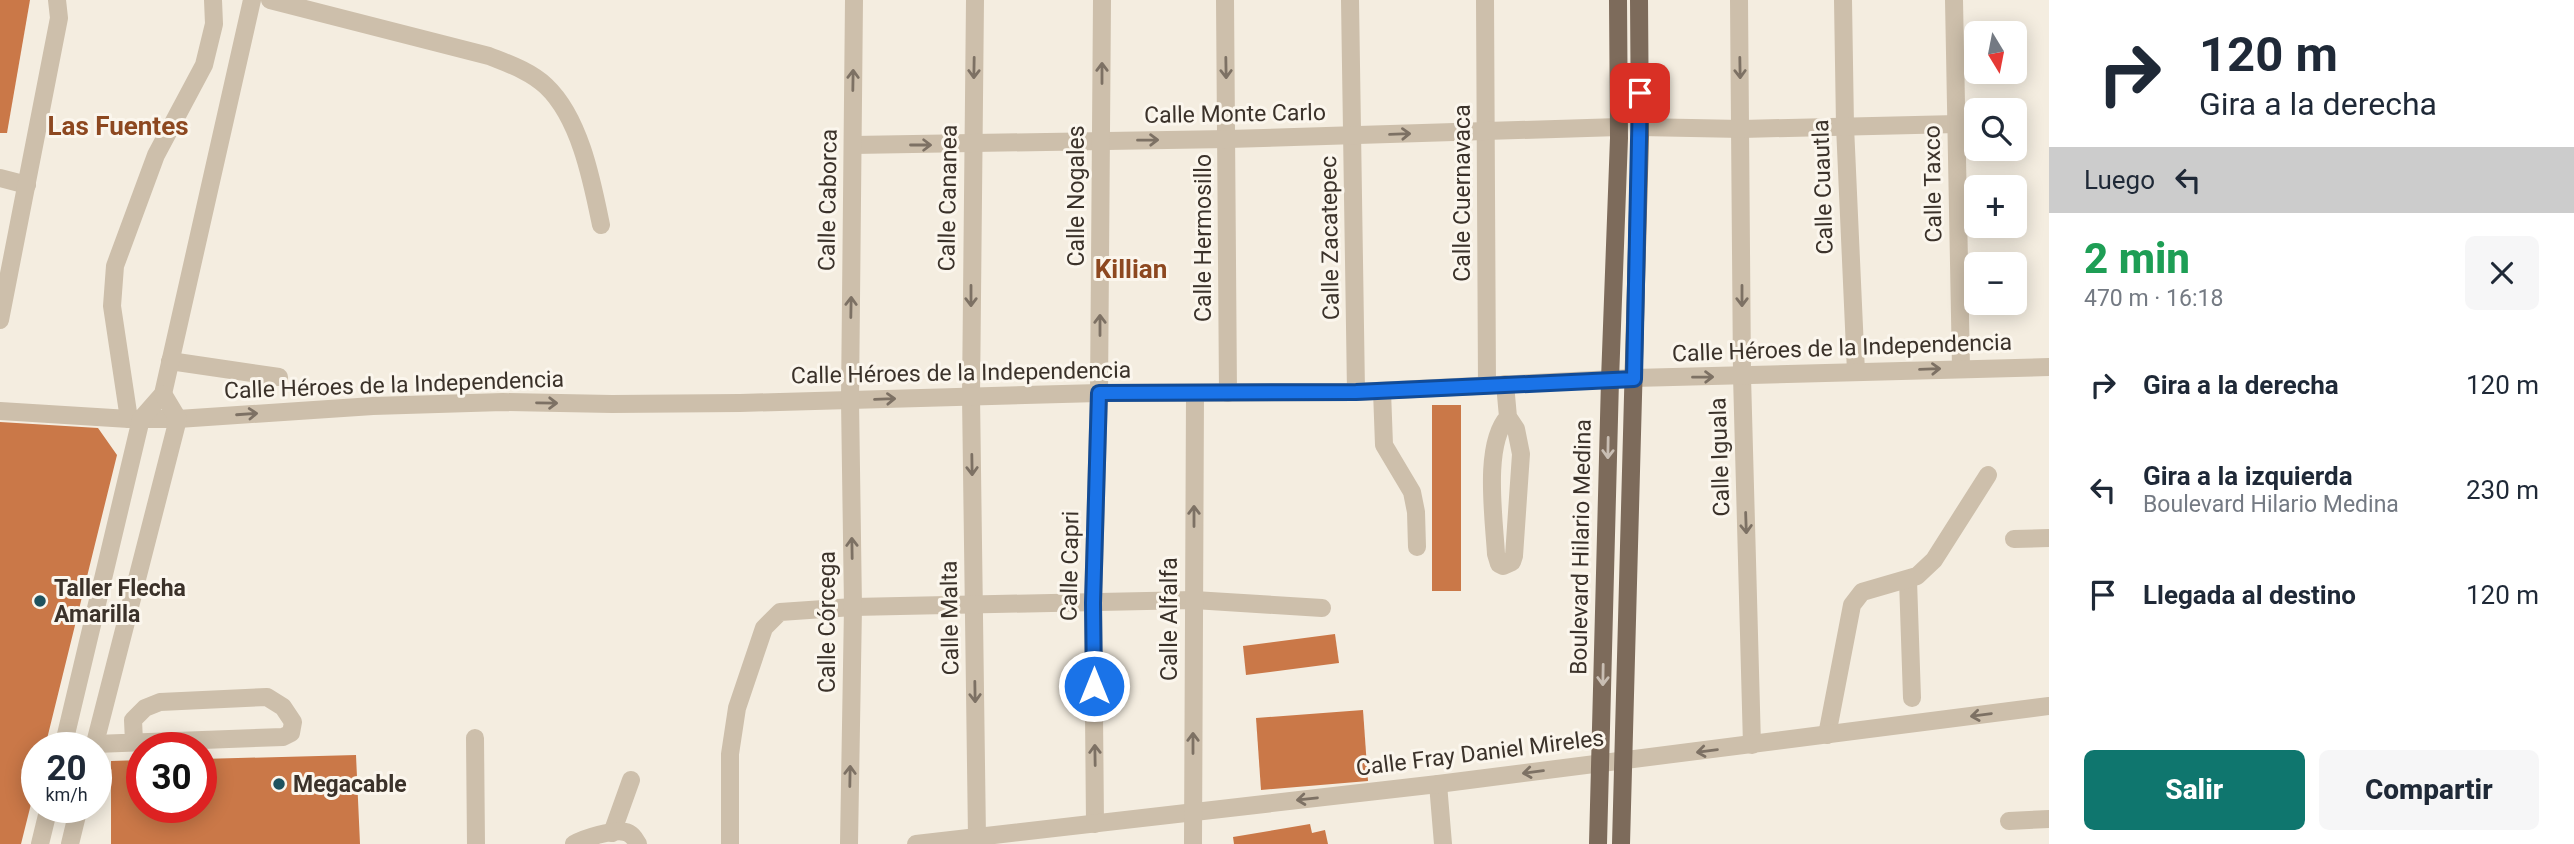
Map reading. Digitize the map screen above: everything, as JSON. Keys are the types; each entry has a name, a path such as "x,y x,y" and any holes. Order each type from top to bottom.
{"main road":[{"name":"Boulevard Hilario Medina","path":"1598,844 1619,127 1618,0"},
{"name":"Boulevard Hilario Medina","path":"1621,844 1640,127 1639,0"}],"street":[{"path":"0,320 59,19 57,0"},
{"path":"66,732 135,419 112,306 115,266 156,155 204,65 214,24 213,0"},
{"path":"135,419 163,394 253,0"},
{"path":"270,0 489,56 518,67 547,87 565,113 580,145 601,225"},
{"name":"Calle Caborca","path":"850,400 854,0"},
{"name":"Calle Cananea","path":"971,396 975,0"},
{"name":"Calle Nogales","path":"1099,393 1102,0"},
{"name":"Calle Hermosillo","path":"1225,0 1228,393"},
{"name":"Calle Zacatepec","path":"1350,0 1356,392"},
{"name":"Calle Cuernavaca","path":"1485,0 1486,132 1496,385 1508,417 1516,429 1521,454 1514,556 1512,562 1503,566 1499,564 1496,554 1493,453 1499,429 1508,417"},
{"name":"Calle Iguala","path":"1739,0 1742,376 1752,746"},
{"name":"Calle Cuautla","path":"1843,0 1845,126 1856,372"},
{"name":"Calle Taxco","path":"1954,0 1961,368"},
{"path":"1640,127 1742,129 1957,124"},
{"name":"Calle Monte Carlo","path":"853,145 1228,139 1619,127"},
{"path":"0,178 27,185"},
{"path":"170,361 279,377"},
{"name":"Calle Héroes de la Independencia","path":"0,411 178,419 451,403 740,403 1099,393 1356,392 1634,379 2049,367"},
{"path":"1381,391 1384,445 1412,492 1416,512 1417,547"},
{"name":"Calle Capri","path":"1095,824 1093,603 1099,393"},
{"path":"98,732 178,419 163,394"},
{"name":"Calle Alfalfa","path":"1193,844 1195,394"},
{"name":"Calle Malta","path":"971,396 977,838"},
{"name":"Calle Córcega","path":"849,844 853,607 850,400"},
{"path":"1827,735 1852,605 1862,592 1875,586 1917,576 1934,560 1988,475"},
{"path":"2014,539 2049,538"},
{"path":"1908,580 1912,698"},
{"path":"730,844 730,754 737,708 764,628 780,612 853,607 1194,600 1322,608"},
{"path":"267,697 283,707 293,722 291,733 283,737 134,742 133,720 145,708 160,702 267,697"},
{"name":"Calle Fray Daniel Mireles","path":"916,844 1752,746 2049,706"},
{"path":"475,738 476,844"},
{"path":"612,834 631,780"},
{"path":"1438,784 1443,844"},
{"path":"2009,821 2049,819"},
{"path":"40,844 45,823"},
{"path":"70,844 75,823"},
{"path":"574,844 588,837 625,831 638,844"}],"building":[{"path":"0,0 30,0 7,133 0,133"},
{"path":"1432,405 1461,405 1461,591 1432,591"},
{"name":"Taller Flecha Amarilla","path":"0,422 98,428 117,455 49,732 21,732 21,823 26,823 21,844 0,844"},
{"path":"1335,634 1339,663 1246,675 1243,646"},
{"path":"1363,710 1368,781 1261,790 1256,718"},
{"name":"Megacable","path":"356,755 360,844 111,844 112,761 126,761 126,823 217,823 217,759"},
{"path":"1310,824 1312,833 1325,830 1328,844 1234,844 1233,837"}],"place":[{"name":"Taller Flecha Amarilla","path":"40,601"},
{"name":"Megacable","path":"279,784"}],"district":[{"name":"Las Fuentes","path":"118,126"},
{"name":"Killian","path":"1131,269"}],"route":[{"path":"1094,686 1093,603 1099,393 1356,392 1634,379 1640,93"}]}
